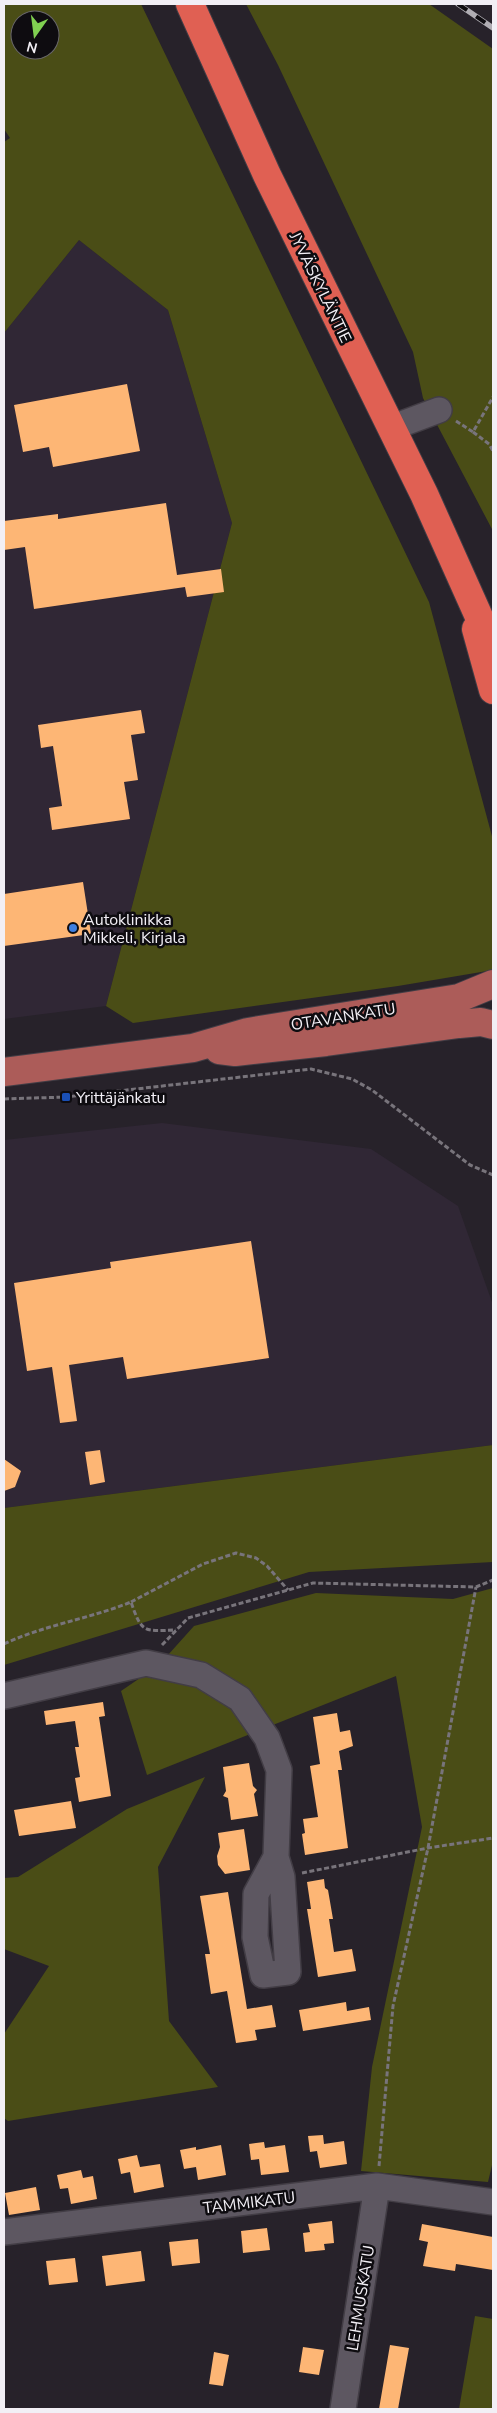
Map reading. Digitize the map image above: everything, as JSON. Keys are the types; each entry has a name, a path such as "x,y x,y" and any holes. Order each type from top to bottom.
{"highway":[{"name":"JYVÄSKYLÄNTIE","path":"190,4 267,175 458,568 493,648"},
{"name":"JYVÄSKYLÄNTIE","path":"458,568 493,690"}],"main road":[{"name":"OTAVANKATU","path":"4,1072 193,1048 248,1032 459,998 493,984"},
{"name":"OTAVANKATU","path":"193,1048 235,1052 459,1024 481,1022 493,1025"}],"street":[{"path":"391,428 439,410"},
{"path":"4,1696 146,1662 201,1675 240,1699 267,1738 279,1770 279,1867"},
{"name":"TAMMIKATU","path":"4,2232 377,2186 493,2202"},
{"name":"LEHMUSKATU","path":"343,2409 377,2186"}],"path":[{"path":"473,432 493,397"},
{"path":"439,410 489,444 493,451"},
{"path":"4,1099 66,1097 310,1069 352,1080 372,1090 470,1165 493,1175"},
{"path":"4,1644 23,1635 107,1612 131,1602 203,1564 236,1553 256,1558 267,1566 288,1590"},
{"path":"146,1662 188,1618 313,1582 476,1588 493,1580"},
{"path":"377,2186 393,2006 428,1848 476,1588"},
{"path":"131,1602 138,1624 150,1631 177,1630"},
{"path":"279,1867 493,1838"}],"shaded area":[{"path":"79,240 168,310 232,523 106,1006 4,1019 4,333"},
{"path":"162,1123 371,1149 458,1206 493,1305 493,1445 4,1508 4,1140"}],"green space":[{"path":"4,4 141,4 429,602 493,840 493,970 398,986 133,1023 106,1006 232,523 168,310 79,240 4,333 4,142 10,138 4,129"},
{"path":"246,4 429,4 493,49 493,531 423,398 413,352 278,65"},
{"path":"493,1445 493,1562 309,1572 4,1665 4,1508"},
{"path":"493,1588 493,2161 488,2182 361,2171 372,2067 422,1827 396,1676 147,1775 121,1691 159,1665 194,1626 316,1593 453,1599"},
{"path":"205,1777 158,1867 169,2021 218,2087 8,2121 4,2118 4,2034 49,1966 4,1949 4,1878 18,1877 127,1809"},
{"path":"475,2316 493,2319 493,2409 459,2409"}],"building":[{"path":"127,384 140,451 53,467 49,447 23,452 14,405"},
{"path":"166,503 177,575 221,569 224,592 187,597 185,587 34,609 25,547 4,550 4,521 58,514 58,519"},
{"path":"141,710 145,733 131,735 138,780 124,782 130,819 52,830 49,808 62,806 53,746 41,748 38,725"},
{"path":"83,882 91,934 4,946 4,894"},
{"path":"251,1241 269,1358 127,1379 123,1357 69,1365 77,1421 60,1423 52,1367 27,1371 14,1283 111,1268 110,1262"},
{"path":"100,1450 105,1482 90,1485 85,1452"},
{"path":"4,1459 21,1471 15,1487 4,1491"},
{"path":"103,1702 105,1716 99,1717 111,1796 79,1802 75,1778 80,1777 75,1747 79,1747 75,1721 46,1725 44,1711"},
{"path":"337,1713 340,1732 350,1730 353,1746 339,1751 342,1770 338,1770 348,1848 305,1855 302,1834 305,1833 303,1819 318,1817 310,1766 320,1764 313,1717"},
{"path":"249,1763 253,1786 257,1790 254,1794 258,1816 231,1820 228,1798 223,1796 226,1791 223,1767"},
{"path":"71,1801 76,1828 19,1836 14,1810"},
{"path":"244,1829 250,1870 225,1874 218,1865 217,1856 220,1847 218,1833"},
{"path":"324,1879 333,1919 329,1919 334,1952 352,1949 356,1971 318,1977 307,1909 311,1909 307,1882"},
{"path":"228,1892 247,2009 272,2005 276,2027 255,2030 257,2040 236,2043 227,1991 211,1994 205,1954 210,1954 200,1896"},
{"path":"346,2002 347,2011 369,2007 371,2020 303,2031 299,2010"},
{"path":"323,2135 324,2144 344,2141 347,2164 320,2168 317,2151 310,2152 308,2136"},
{"path":"264,2142 265,2148 285,2145 289,2172 261,2175 259,2159 251,2160 249,2144"},
{"path":"221,2145 226,2175 198,2180 196,2167 184,2169 180,2150 196,2147 196,2150"},
{"path":"137,2155 140,2167 160,2164 164,2187 134,2193 130,2172 121,2174 118,2159"},
{"path":"81,2170 83,2178 93,2176 97,2199 71,2204 68,2188 60,2189 57,2175"},
{"path":"36,2187 40,2210 9,2215 5,2193"},
{"path":"332,2221 334,2243 324,2244 325,2250 305,2252 303,2233 310,2232 308,2224"},
{"path":"422,2224 493,2237 493,2270 456,2264 455,2271 423,2266 428,2242 419,2240"},
{"path":"267,2228 270,2250 243,2253 241,2231"},
{"path":"198,2239 200,2263 172,2266 169,2242"},
{"path":"141,2251 145,2281 106,2286 102,2256"},
{"path":"75,2258 78,2282 49,2285 46,2261"},
{"path":"390,2345 409,2348 398,2409 379,2409"},
{"path":"303,2347 324,2350 319,2375 299,2372"},
{"path":"214,2352 229,2355 223,2386 209,2384"}],"railway":[{"path":"458,4 493,28"}],"place":[{"name":"Autoklinikka Mikkeli, Kirjala","path":"73,928"},
{"name":"Yrittäjänkatu","path":"66,1097"}]}
